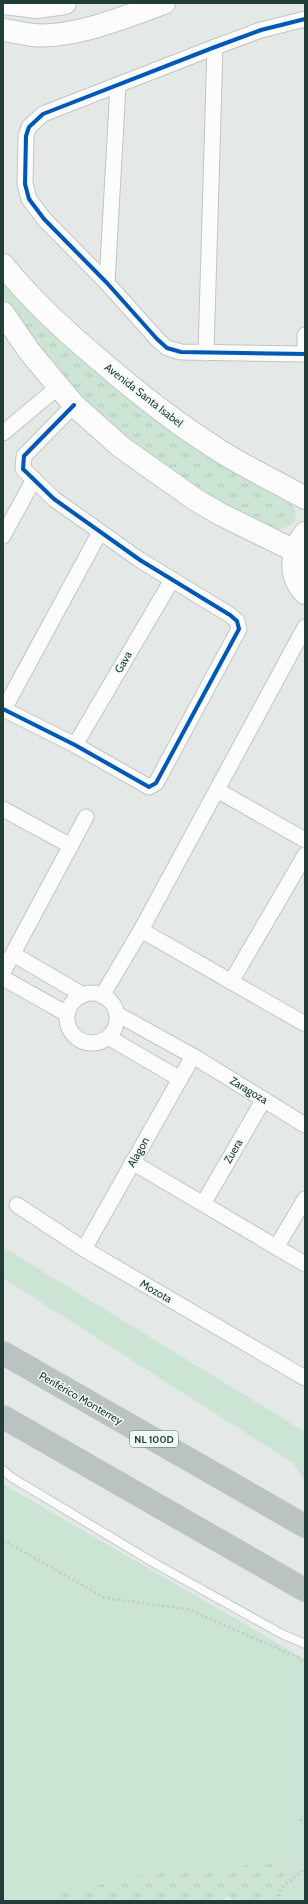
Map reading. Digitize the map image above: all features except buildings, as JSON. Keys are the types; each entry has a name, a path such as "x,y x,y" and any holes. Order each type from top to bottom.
{"highway":[{"name":"Periférico Monterrey","path":"3,1353 305,1526"},
{"path":"3,1417 305,1590"}],"street":[{"path":"4,3 36,7 65,3"},
{"path":"3,30 34,35 60,33 90,28 142,7 164,3"},
{"path":"305,19 261,30 43,114 30,127 26,136 25,184 29,199 44,220 107,283 157,340 168,348 180,352 305,354 305,335"},
{"path":"206,353 215,47"},
{"path":"107,283 118,85"},
{"name":"Avenida Santa Isabel","path":"3,265 19,286 50,318 150,401 221,452 305,498"},
{"path":"3,313 29,350 58,387 74,405 121,447 189,496 220,514 300,542 294,571 297,581 305,593"},
{"path":"3,433 58,387"},
{"path":"74,405 24,456 23,468 54,500 172,580 230,615 237,621 238,629 156,783 149,787 74,745 4,709 100,532"},
{"path":"3,536 34,480"},
{"name":"Gava","path":"74,745 172,580"},
{"path":"102,996 141,930 305,627"},
{"path":"217,790 305,840"},
{"path":"3,809 71,846"},
{"path":"3,972 86,817"},
{"path":"231,982 305,855"},
{"path":"141,930 304,1022"},
{"path":"13,954 83,995"},
{"path":"3,978 67,1014"},
{"path":"92,993 102,996 112,1003 117,1014 116,1022 108,1037 101,1041 92,1042 84,1041 76,1037 70,1030 67,1022 67,1014 70,1006 76,999 83,995 92,993"},
{"name":"Zaragoza","path":"117,1014 193,1056 305,1125"},
{"path":"108,1037 180,1079"},
{"name":"Alagon","path":"84,1249 193,1056"},
{"name":"Zuera","path":"203,1204 264,1099"},
{"path":"132,1162 277,1246 305,1264"},
{"path":"277,1246 305,1199"},
{"name":"Mozota","path":"17,1205 84,1249 303,1371"}],"lane":[{"path":"3,1470 11,1477 154,1563 282,1634 305,1644"}],"path":[{"path":"3,1540 105,1598 187,1609 297,1657 305,1664"},
{"path":"305,1815 301,1820 305,1820"},
{"path":"277,1901 281,1888 305,1869"}],"green space":[{"path":"3,278 290,500 296,513 295,521 289,526 277,531 238,514 158,465 79,399 22,327 3,296"},
{"path":"3,1247 305,1432 305,1481 293,1463 3,1278"},
{"path":"3,1484 305,1659 305,1901 277,1901 288,1864 26,1901 3,1901"},
{"path":"288,1863 277,1901 233,1901 229,1896 219,1901 26,1901 166,1870"}],"cycle path":[{"path":"305,19 261,30 43,114 29,127 26,136 25,184 29,199 44,219 107,283 157,339 167,348 181,352 305,354"},
{"path":"3,709 75,745 149,787 156,783 239,629 237,621 230,615 140,560 54,499 23,469 24,456 74,405"}]}
